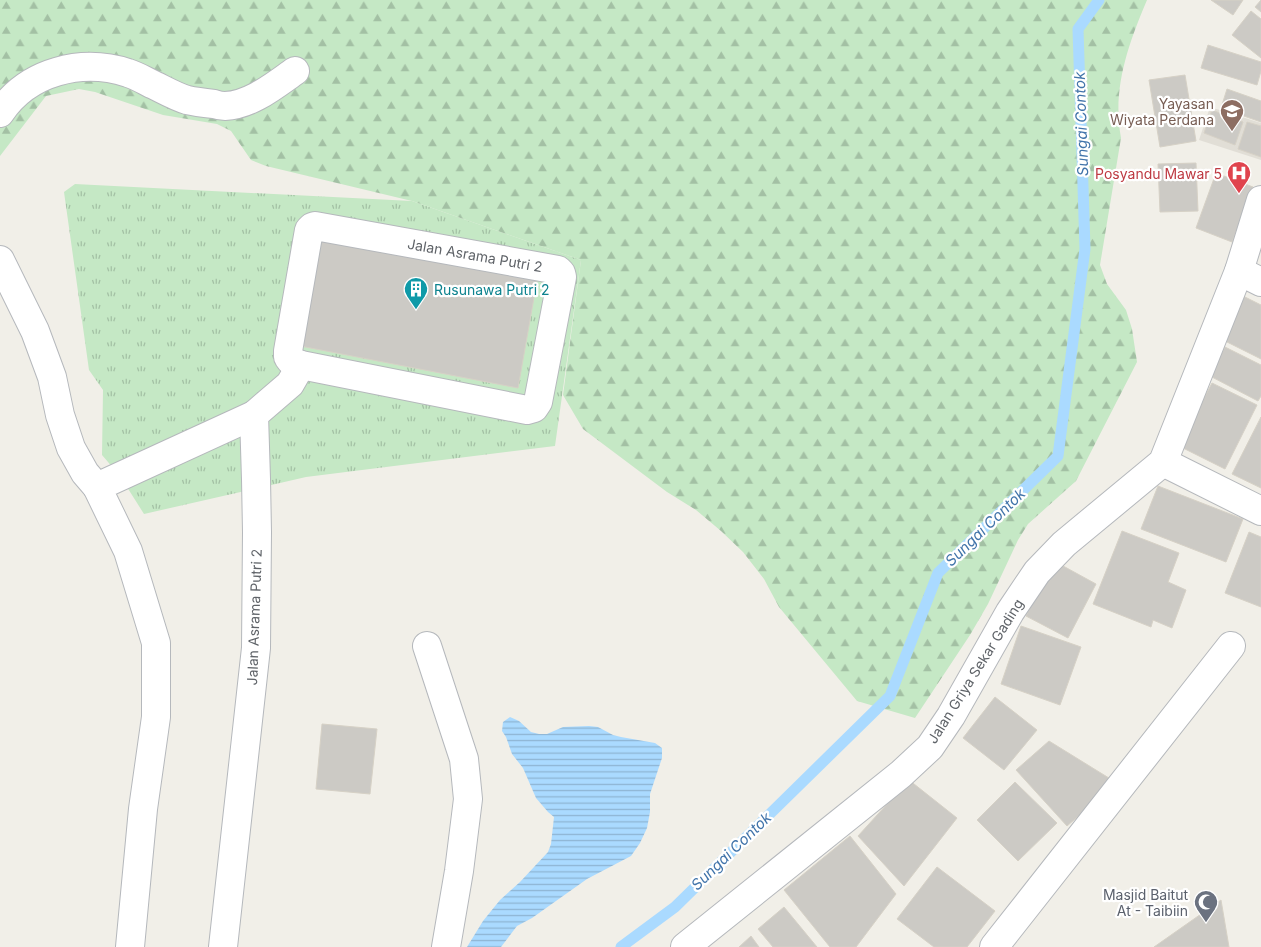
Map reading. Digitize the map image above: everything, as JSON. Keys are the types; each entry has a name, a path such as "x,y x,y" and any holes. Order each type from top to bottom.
{"street":[{"path":"0,113 28,85 40,77 62,70 85,67 105,68 129,73 186,100 225,106 240,103 261,95 295,71"},
{"name":"Jalan Griya Sekar Gading","path":"684,947 901,774 930,746 951,716 1010,612 1037,572 1064,544 1163,462 1250,276 1261,200"},
{"name":"Jalan Asrama Putri 2","path":"315,226 558,270 561,273 562,277 538,402 534,408 527,410 301,365 291,361 288,357 309,230 312,227 315,226"},
{"path":"0,260 36,332 52,377 60,415 71,448 85,473 97,487 128,551 156,642 156,717 143,808 130,947"},
{"path":"97,487 254,415 290,384 301,365"},
{"name":"Jalan Asrama Putri 2","path":"223,947 256,648 257,532 254,415"},
{"path":"1163,462 1261,511"},
{"path":"426,646 464,759 468,800 459,871 446,947"},
{"path":"994,947 1231,646"}],"shaded area":[{"name":"Yayasan Wiyata Perdana","path":"1210,107 1261,123 1261,160 1199,140"}],"green space":[{"path":"0,0 1147,0 1128,51 1120,85 1119,120 1121,138 1100,265 1107,284 1126,310 1132,329 1137,362 1076,481 1028,524 1018,540 988,604 970,635 915,718 857,701 779,607 764,579 743,552 696,510 667,492 583,429 563,395 581,260 412,201 266,166 251,160 231,131 217,124 163,115 95,92 79,89 46,96 0,156"},
{"path":"75,184 412,201 581,260 555,446 306,477 144,514 120,476 102,455 103,390 89,370 64,192"}],"water":[{"path":"510,717 519,721 531,732 539,734 547,734 563,727 598,727 613,735 655,743 662,748 662,758 650,794 650,812 647,828 631,856 587,879 532,918 517,926 501,947 467,947 483,921 500,900 548,852 551,844 554,817 536,798 523,768 512,754 502,731 503,722"}],"building":[{"path":"1211,0 1243,0 1233,15"},
{"path":"1261,0 1261,12 1255,7"},
{"path":"1251,11 1261,19 1261,58 1232,35"},
{"path":"1208,45 1261,62 1261,71 1257,85 1201,68"},
{"path":"1185,75 1196,141 1160,147 1149,80"},
{"path":"1227,89 1261,101 1261,122 1221,108"},
{"path":"1212,110 1243,122 1235,145 1204,133"},
{"path":"1247,122 1261,126 1261,157 1238,149"},
{"path":"1196,163 1198,211 1160,212 1158,164"},
{"path":"1216,173 1253,187 1232,242 1196,228"},
{"name":"Rusunawa Putri 2","path":"314,231 538,275 518,388 295,345"},
{"path":"1243,296 1261,305 1261,359 1221,339"},
{"path":"1225,347 1261,365 1261,396 1258,401 1210,376"},
{"path":"1212,383 1257,405 1225,469 1179,446"},
{"path":"1261,417 1261,488 1232,474"},
{"path":"1158,486 1243,519 1226,562 1141,529"},
{"path":"1122,531 1179,553 1168,582 1186,590 1172,628 1153,620 1151,627 1093,604"},
{"path":"1249,532 1261,537 1261,607 1225,593"},
{"path":"1054,561 1096,584 1068,638 1026,616"},
{"path":"1021,626 1081,647 1060,705 1001,684"},
{"path":"995,697 1037,730 1004,770 963,738"},
{"path":"322,724 377,729 370,794 316,789"},
{"path":"1049,741 1117,783 1067,826 1016,770"},
{"path":"909,780 957,818 904,886 858,836"},
{"path":"1015,782 1057,823 1018,861 977,820"},
{"path":"850,836 896,894 856,947 830,947 784,890"},
{"path":"937,867 995,911 967,947 934,947 897,919"},
{"name":"Masjid Baitut At - Taibiin","path":"1221,900 1229,947 1154,947"},
{"path":"784,907 817,947 773,947 758,929"},
{"path":"751,936 759,947 739,947"}],"waterway":[{"name":"Sungai Contok","path":"621,947 675,907 890,696 938,573 1058,456 1085,249 1078,29 1099,0"}],"place":[{"name":"Yayasan Wiyata Perdana","path":"1232,132"},
{"name":"Posyandu Mawar 5","path":"1239,194"},
{"name":"Rusunawa Putri 2","path":"416,310"},
{"name":"Masjid Baitut At - Taibiin","path":"1206,923"}]}
